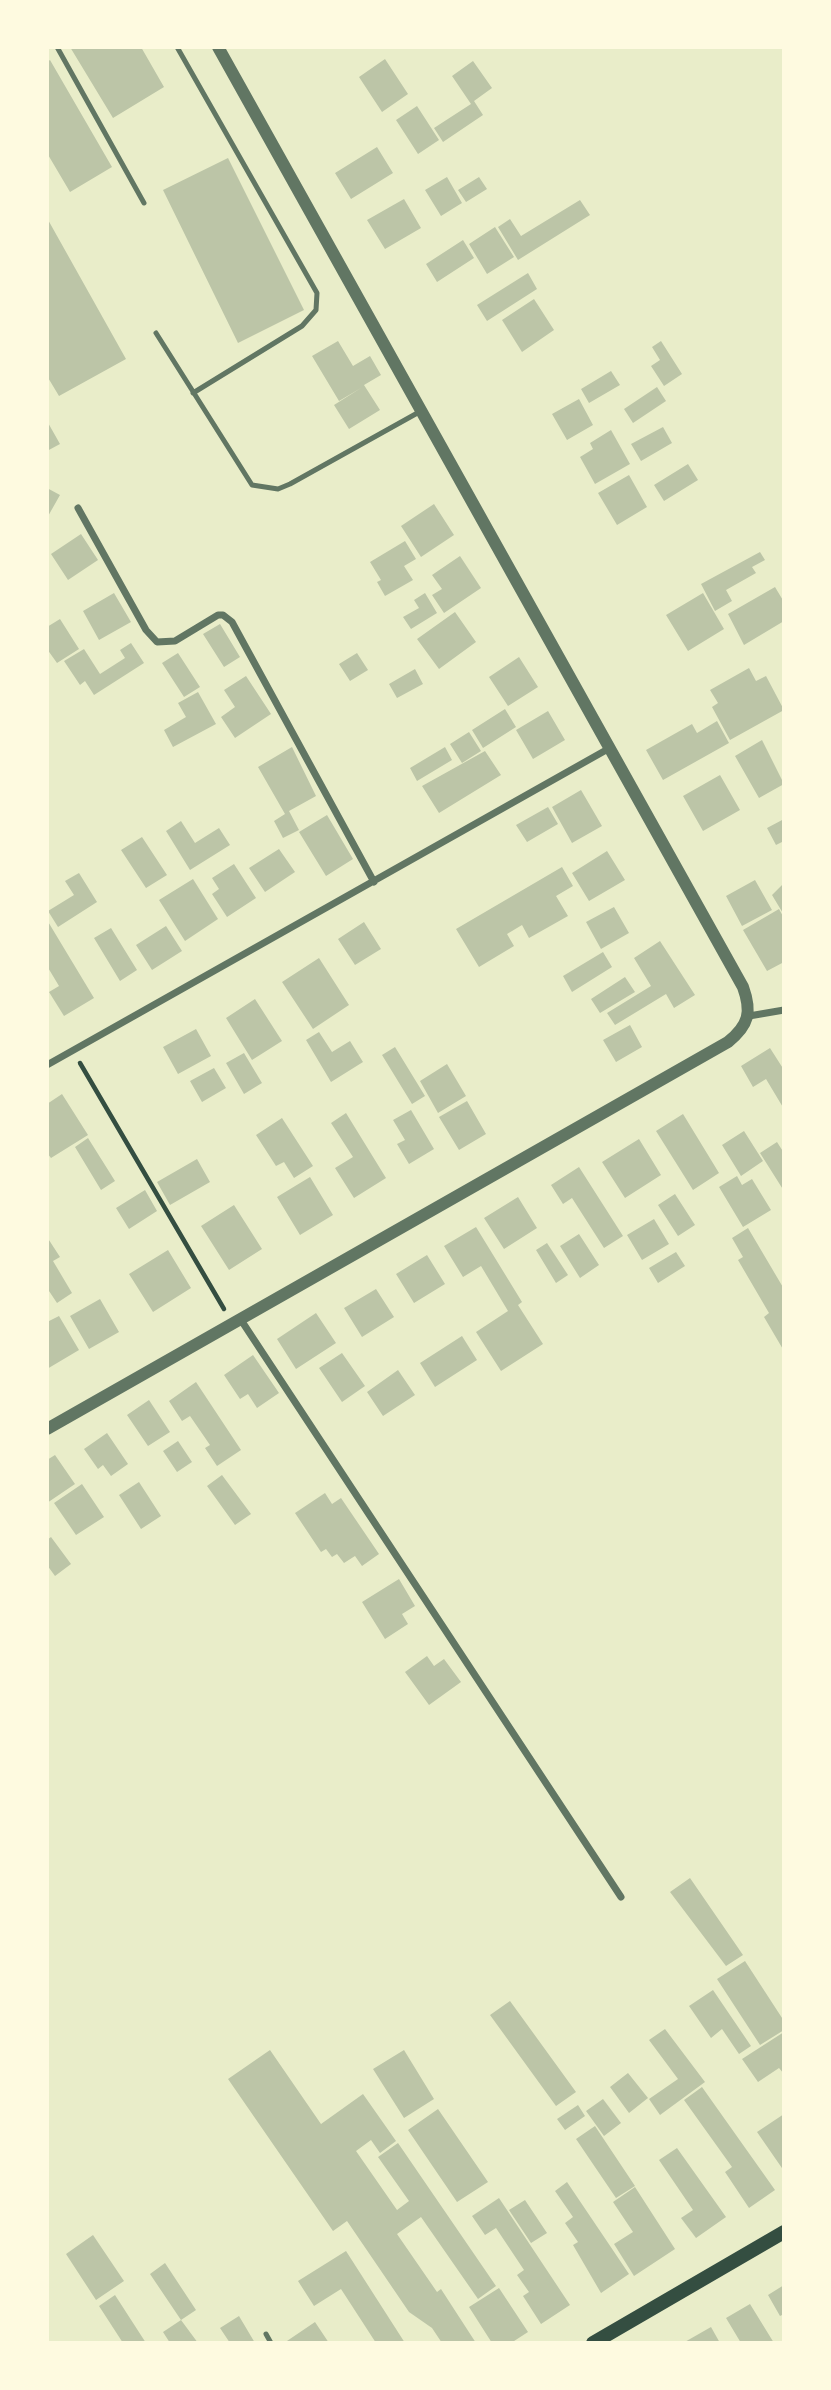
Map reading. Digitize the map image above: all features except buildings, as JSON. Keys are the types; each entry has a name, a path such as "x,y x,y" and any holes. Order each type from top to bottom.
{"main road":[{"path":"593,2343 784,2232"}],"street":[{"path":"47,1429 728,1042 743,1029 749,1016 743,987 218,47"},
{"path":"78,508 146,630 157,642 175,641 218,615 223,615 232,622 374,881"},
{"path":"47,1065 608,749"},
{"path":"749,1016 784,1010"},
{"path":"237,1322 621,1897"}],"lane":[{"path":"57,47 144,203"},
{"path":"177,47 317,293 316,310 302,326 193,393"},
{"path":"156,333 245,478 252,485 266,489 290,484 421,411"},
{"path":"266,2334 271,2343"}],"path":[{"path":"73,1051 237,1322"}]}
